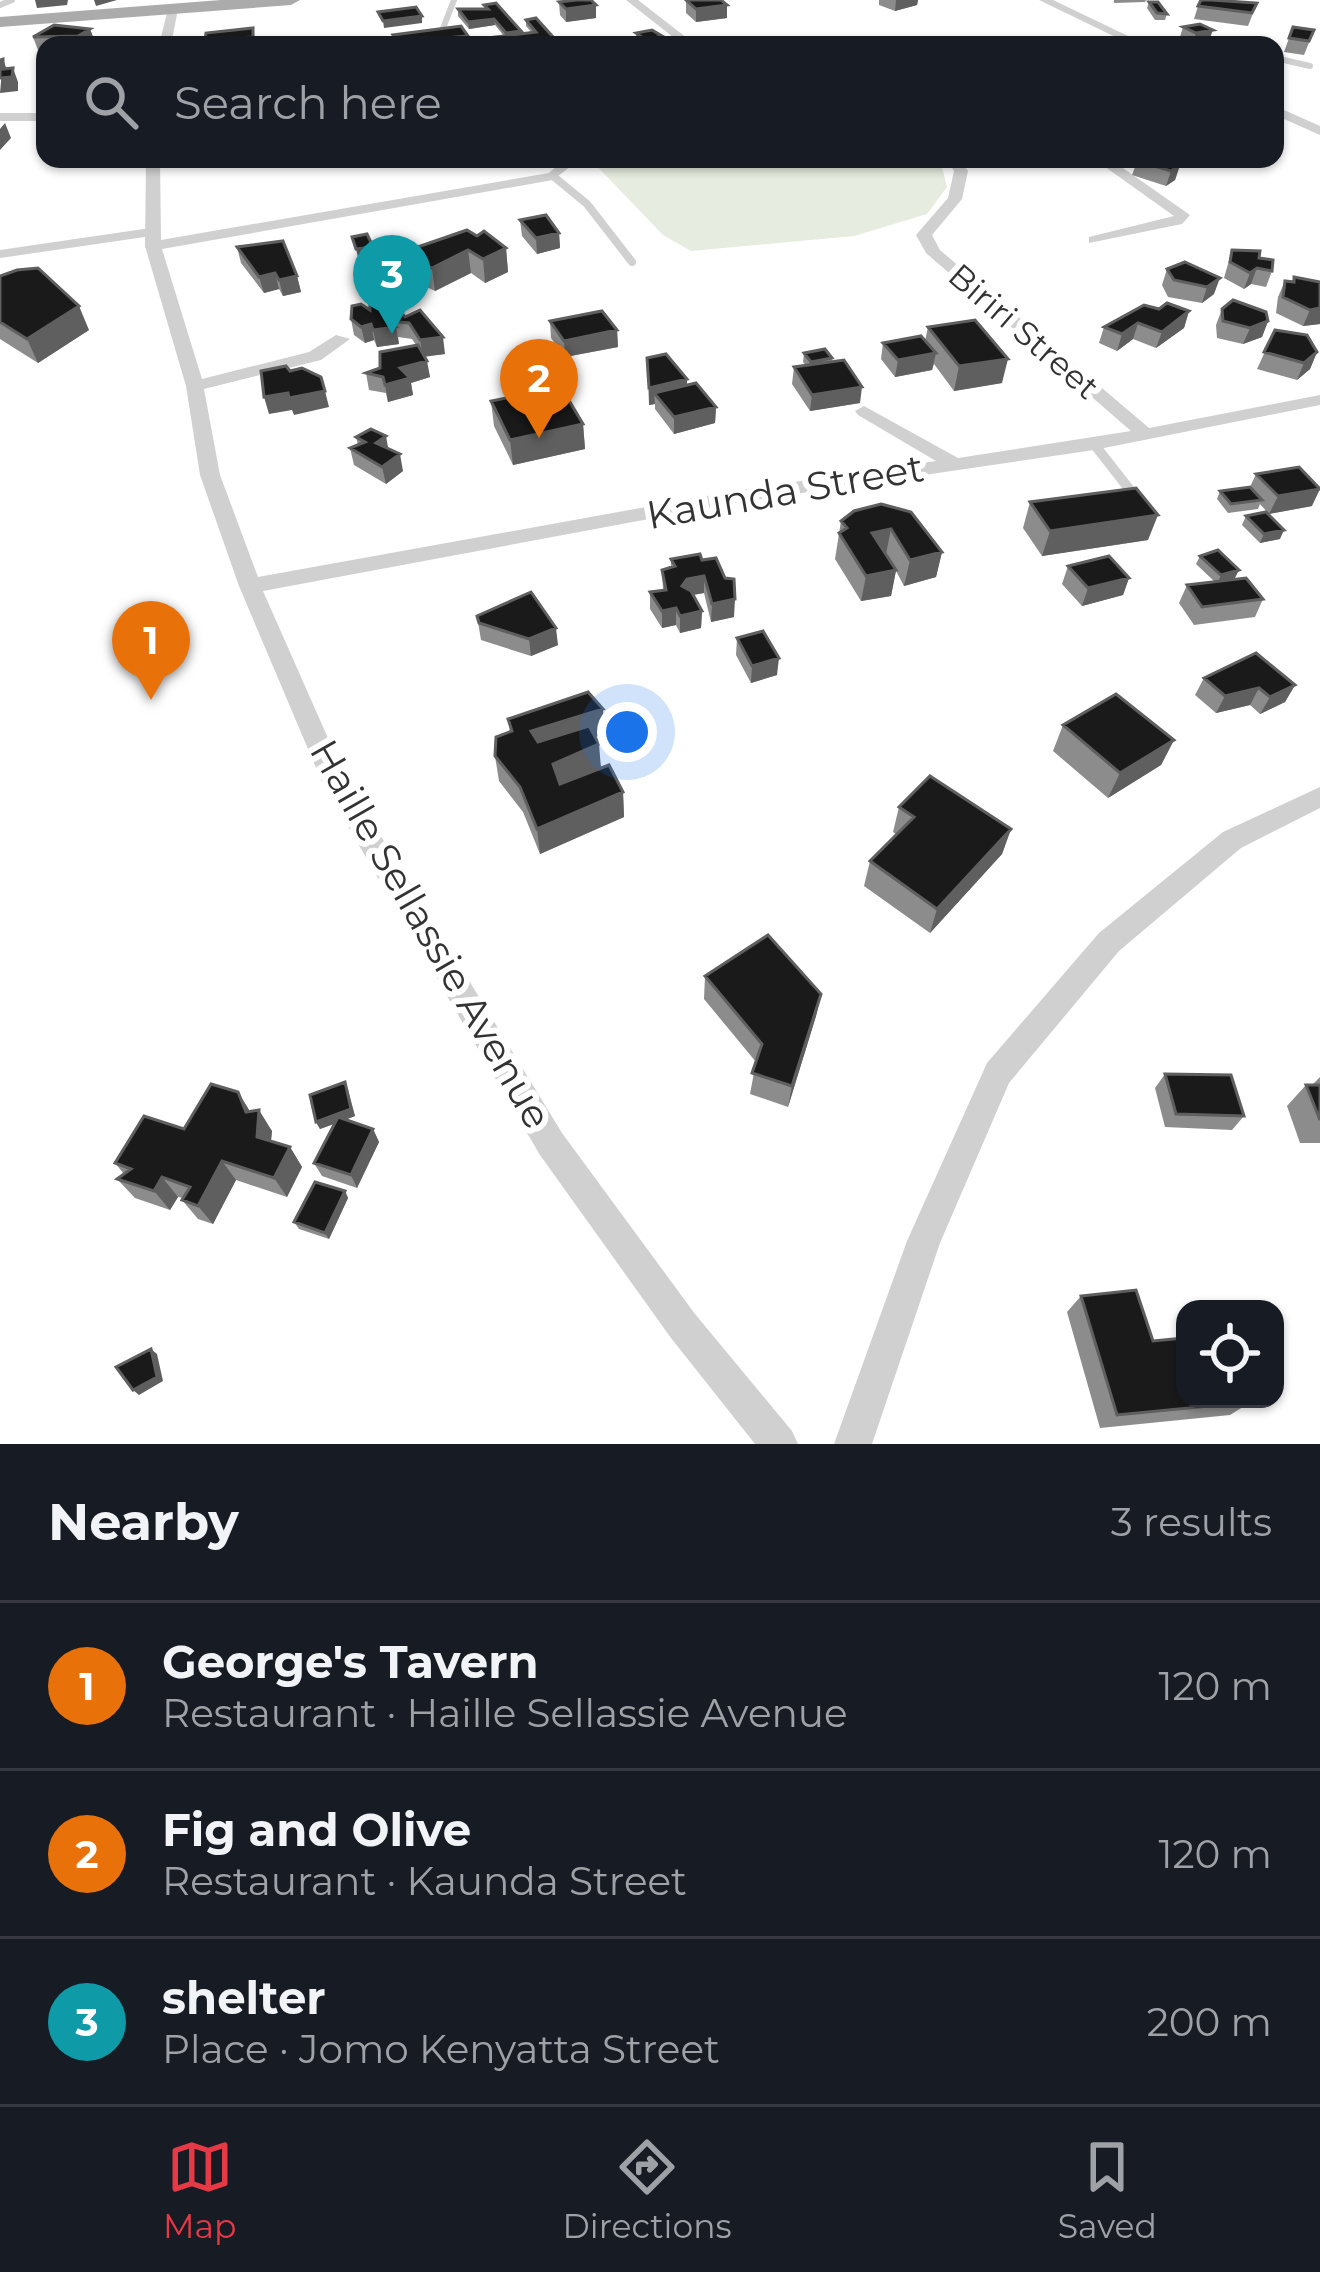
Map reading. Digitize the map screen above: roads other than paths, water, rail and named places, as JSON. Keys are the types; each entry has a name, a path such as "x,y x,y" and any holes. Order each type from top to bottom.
{"main road":[{"path":"0,22 291,0"}],"street":[{"path":"631,0 679,36"},
{"path":"1044,0 1122,36"},
{"path":"167,36 173,9"},
{"path":"1284,114 1320,131"},
{"path":"0,117 36,117"},
{"name":"Haille Sellassie Avenue","path":"153,168 152,239 195,386 210,476 250,586 335,782 511,1082 671,1310 779,1444"},
{"path":"152,239 553,176 562,168"},
{"name":"Biriri Street","path":"959,168 955,200 924,235 934,253 1145,434"},
{"path":"1094,240 1184,215 1114,168"},
{"path":"195,386 315,356 342,339"},
{"name":"Kaunda Street","path":"250,586 740,496 1094,443 1320,400"},
{"path":"864,412 952,463"},
{"path":"853,1444 925,1241 998,1073 1109,942 1232,840 1320,797"}],"lane":[{"path":"0,5 12,0"},
{"path":"442,31 454,0"},
{"path":"1284,60 1310,66"},
{"path":"553,176 587,204 632,262"},
{"path":"0,254 152,239"},
{"path":"1094,443 1138,500"}],"place":[{"name":"shelter","path":"392,334"},
{"name":"Fig and Olive","path":"539,438"},
{"name":"George's Tavern","path":"151,700"}]}
